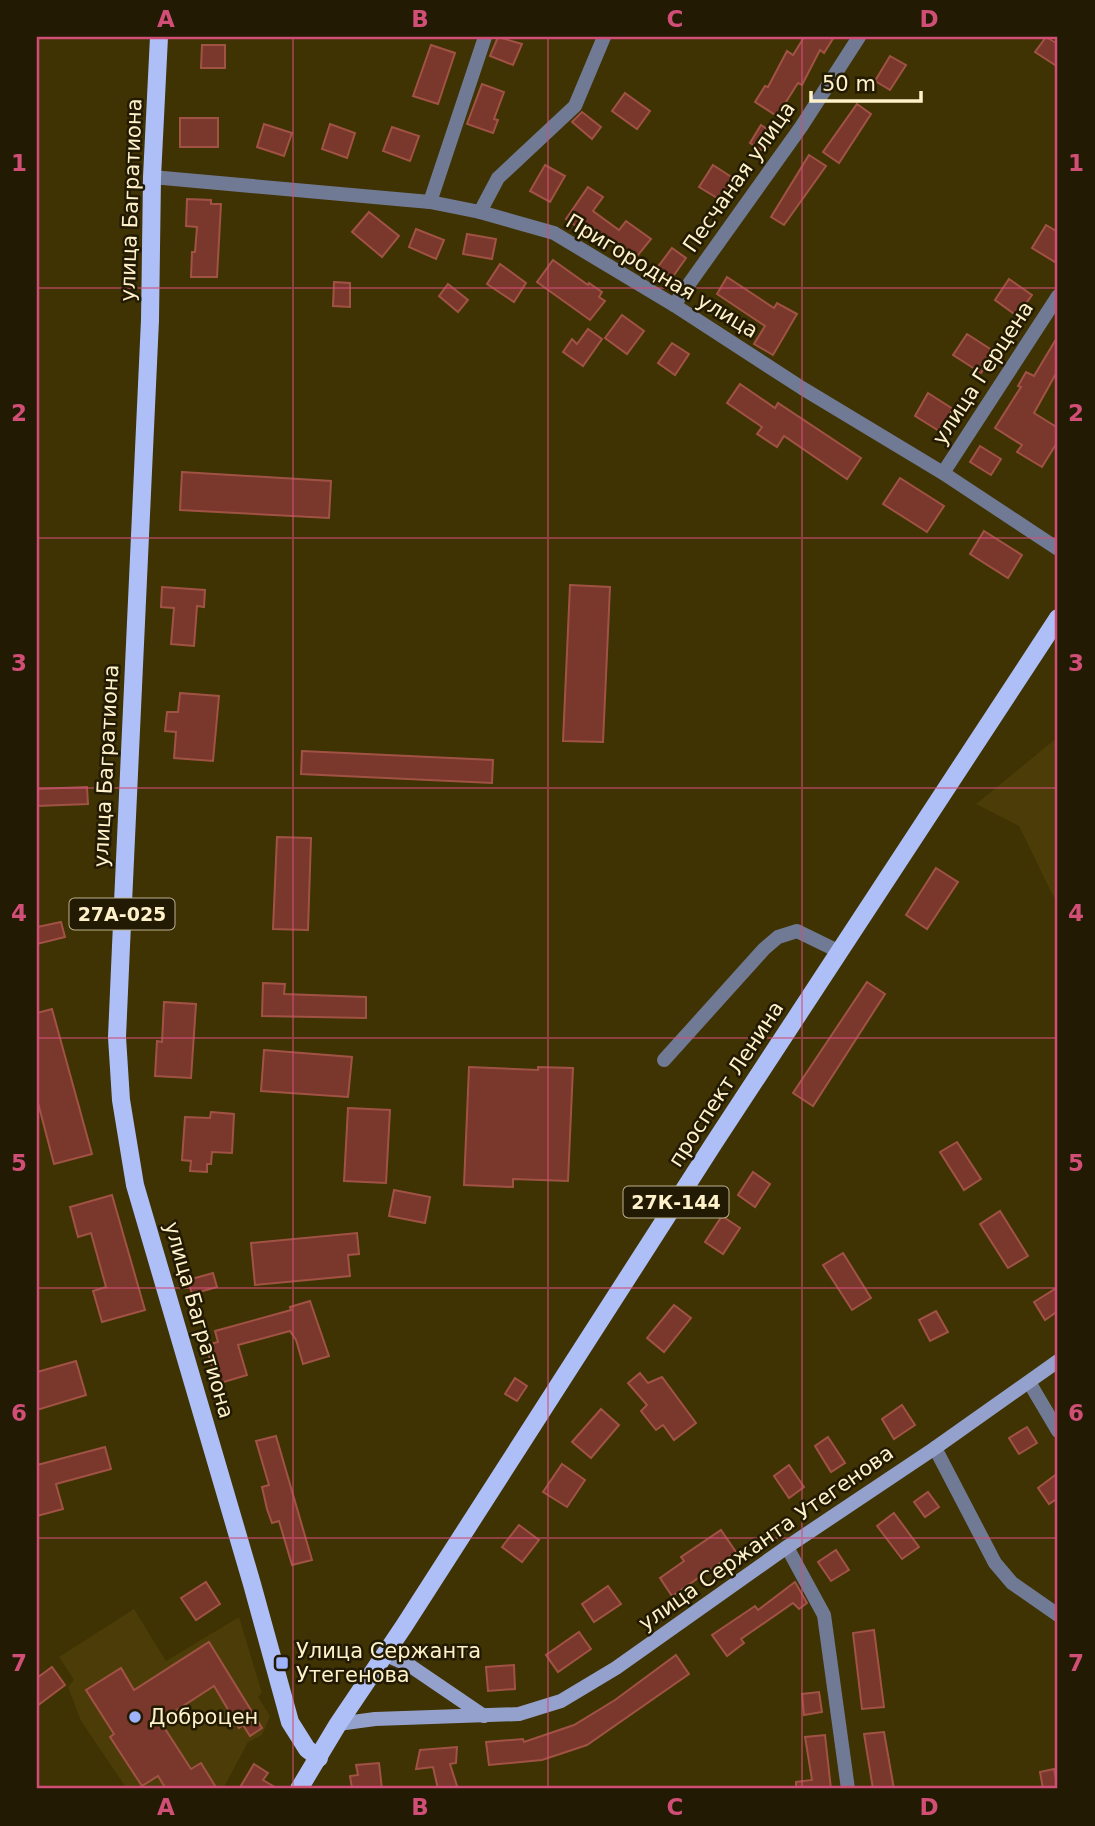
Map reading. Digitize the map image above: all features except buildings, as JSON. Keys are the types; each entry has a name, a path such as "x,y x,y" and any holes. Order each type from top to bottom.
{"main road":[{"name":"улица Багратиона","path":"159,37 152,177 150,320 117,1037 121,1100 135,1185 253,1584 290,1722 307,1749 319,1758"},
{"name":"проспект Ленина","path":"299,1789 338,1724 1058,618"},
{"name":"улица Сержанта Утегенова","path":"338,1724 375,1719 519,1714 561,1701 616,1668 787,1546 935,1448 1058,1361"},
{"path":"384,1654 409,1665 484,1716"}],"street":[{"path":"430,202 485,37"},
{"path":"480,212 498,178 575,106 604,37"},
{"name":"Песчаная улица","path":"674,305 801,127 859,37"},
{"name":"Пригородная улица","path":"152,177 430,202 480,212 554,233 943,473 1058,549"},
{"name":"улица Герцена","path":"943,473 1058,296"},
{"path":"664,1060 764,949 778,937 797,931 840,952"},
{"path":"1029,1382 1058,1431"},
{"path":"935,1448 995,1563 1012,1583 1058,1615"},
{"path":"787,1546 824,1615 848,1789"}],"shaded area":[{"path":"1058,737 1058,906 1019,826 976,804"},
{"path":"134,1609 166,1661 239,1617 262,1693 258,1697 270,1716 262,1735 248,1742 223,1789 127,1789 81,1721 68,1687 74,1680 59,1657"}],"place":[{"name":"Улица Сержанта Утегенова","path":"282,1663"},
{"name":"Доброцен","path":"135,1717"}]}
